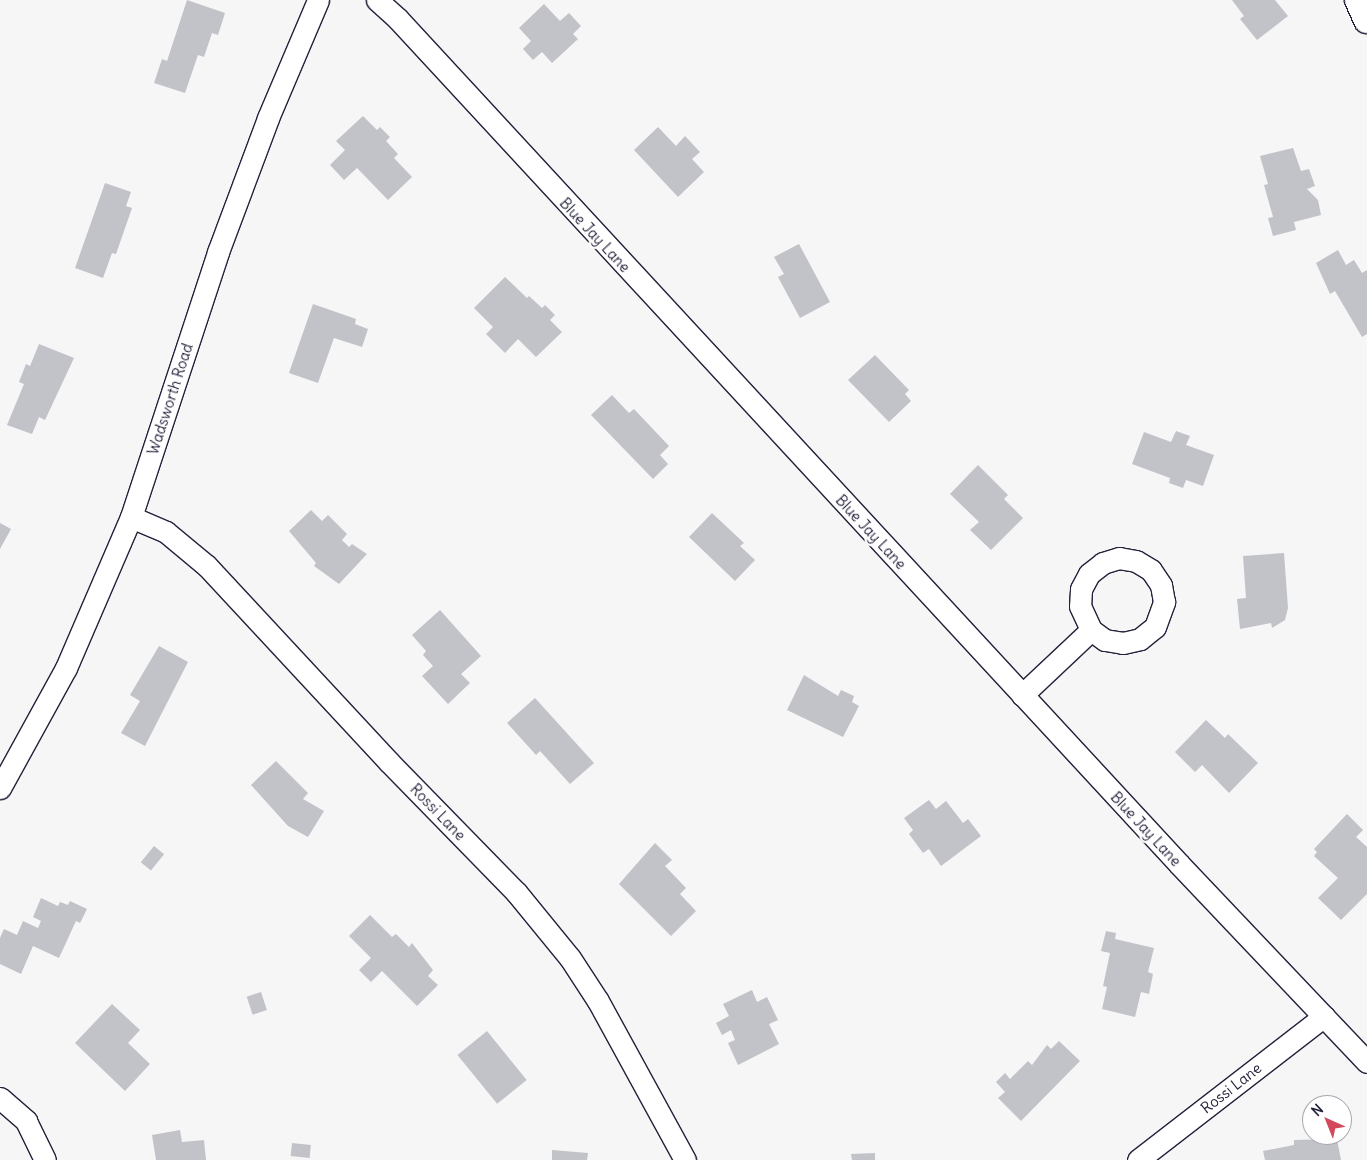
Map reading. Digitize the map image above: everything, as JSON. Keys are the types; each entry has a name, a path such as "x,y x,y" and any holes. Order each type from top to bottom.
{"street":[{"name":"Wadsworth Road","path":"0,788 66,668 131,517 222,243 268,118 318,0"},
{"name":"Blue Jay Lane","path":"377,0 398,18 1022,695 1367,1062"},
{"path":"1358,0 1367,20"},
{"name":"Rossi Lane","path":"131,517 166,532 207,566 389,762 516,892 570,958 598,1001 685,1160"},
{"path":"1022,695 1091,630"},
{"name":"Rossi Lane","path":"1138,1160 1324,1016"},
{"path":"0,1098 26,1121 44,1160"}],"building":[{"path":"187,0 225,13 218,35 212,33 204,57 198,55 185,93 154,83 162,59 167,61"},
{"path":"1232,0 1275,0 1288,16 1257,40 1240,19 1244,16"},
{"path":"544,4 560,21 569,13 581,26 573,34 578,39 552,63 542,52 533,60 523,49 531,41 519,28"},
{"path":"363,116 377,130 380,127 390,137 386,141 398,154 394,158 412,177 388,200 357,168 344,180 330,165 345,150 336,141"},
{"path":"658,127 676,146 685,136 700,152 692,159 704,172 678,197 634,150"},
{"path":"1293,148 1301,171 1309,169 1315,186 1307,189 1318,200 1321,215 1294,222 1296,230 1273,236 1268,218 1273,217 1264,185 1268,184 1260,156"},
{"path":"105,183 131,192 126,206 132,208 116,254 112,253 103,278 75,268"},
{"path":"799,244 830,302 800,318 778,277 784,274 774,257"},
{"path":"1338,250 1346,265 1354,260 1362,273 1367,270 1367,334 1362,337 1335,291 1330,294 1316,263"},
{"path":"505,277 527,298 529,296 542,308 545,305 555,315 550,320 562,332 536,357 518,339 505,353 486,334 493,327 474,308"},
{"path":"313,304 356,319 355,324 368,329 362,347 334,338 318,383 289,373"},
{"path":"39,344 74,358 45,420 39,417 32,434 7,425 24,384 19,382 26,364 30,366"},
{"path":"875,355 909,390 905,394 911,401 889,422 848,380"},
{"path":"612,395 629,413 634,409 669,446 660,455 668,464 653,479 591,415"},
{"path":"1176,431 1190,436 1186,445 1214,455 1203,486 1186,480 1183,488 1169,483 1170,478 1132,464 1144,432 1171,442"},
{"path":"978,465 1008,495 1004,499 1023,518 991,550 970,530 979,522 950,494"},
{"path":"311,510 322,521 328,515 347,534 342,540 349,547 352,544 367,554 339,584 314,566 316,563 289,531"},
{"path":"712,513 744,543 740,546 755,560 735,581 689,537"},
{"path":"0,523 11,529 0,549"},
{"path":"1284,553 1288,608 1285,620 1272,628 1271,623 1240,629 1237,599 1246,598 1243,556"},
{"path":"440,610 481,656 461,674 470,683 448,704 422,676 433,666 423,655 426,651 412,635"},
{"path":"159,646 188,662 145,746 121,733 140,701 130,695"},
{"path":"804,675 838,696 841,690 854,696 852,702 859,706 843,737 787,710"},
{"path":"535,698 594,763 570,784 540,751 536,755 507,723"},
{"path":"1206,720 1225,738 1228,734 1258,763 1229,793 1202,765 1195,772 1175,752"},
{"path":"276,761 308,793 303,799 324,811 308,837 288,826 251,785"},
{"path":"929,800 936,809 946,801 963,823 968,819 981,836 941,866 929,849 923,853 909,834 913,830 904,818"},
{"path":"1347,814 1363,830 1356,837 1367,847 1367,894 1341,920 1318,898 1338,878 1314,856 1317,852 1314,849"},
{"path":"655,843 672,860 665,866 686,888 680,894 696,911 671,936 619,884"},
{"path":"154,846 164,854 151,871 141,862"},
{"path":"41,898 58,906 60,902 68,905 70,901 87,909 80,923 76,921 59,958 33,946 21,974 0,964 0,938 4,929 17,935 23,921 38,928 41,921 33,917"},
{"path":"370,915 392,937 396,934 409,947 412,943 433,970 428,976 438,985 417,1006 382,971 371,982 359,970 371,958 349,936"},
{"path":"1106,931 1116,933 1115,939 1154,948 1148,972 1153,974 1149,994 1141,992 1135,1017 1102,1009 1107,987 1103,986 1110,953 1101,951"},
{"path":"752,990 757,1002 767,997 778,1020 769,1024 779,1044 738,1065 728,1043 735,1040 731,1030 722,1035 716,1023 729,1016 723,1004"},
{"path":"261,992 267,1010 253,1015 247,997"},
{"path":"112,1004 140,1030 128,1043 150,1064 125,1091 75,1043"},
{"path":"487,1031 527,1080 497,1104 457,1055"},
{"path":"1059,1041 1080,1061 1021,1121 998,1098 1005,1092 996,1082 1005,1073 1010,1079 1028,1061 1032,1065 1047,1045 1051,1049"},
{"path":"180,1130 182,1142 204,1140 206,1160 156,1160 152,1135"},
{"path":"1294,1140 1302,1140 1302,1145 1338,1145 1341,1160 1265,1160 1263,1151 1294,1145"},
{"path":"292,1143 311,1145 310,1158 291,1156"},
{"path":"552,1150 588,1153 587,1160 552,1160"},
{"path":"875,1153 875,1160 852,1160 851,1154"}]}
